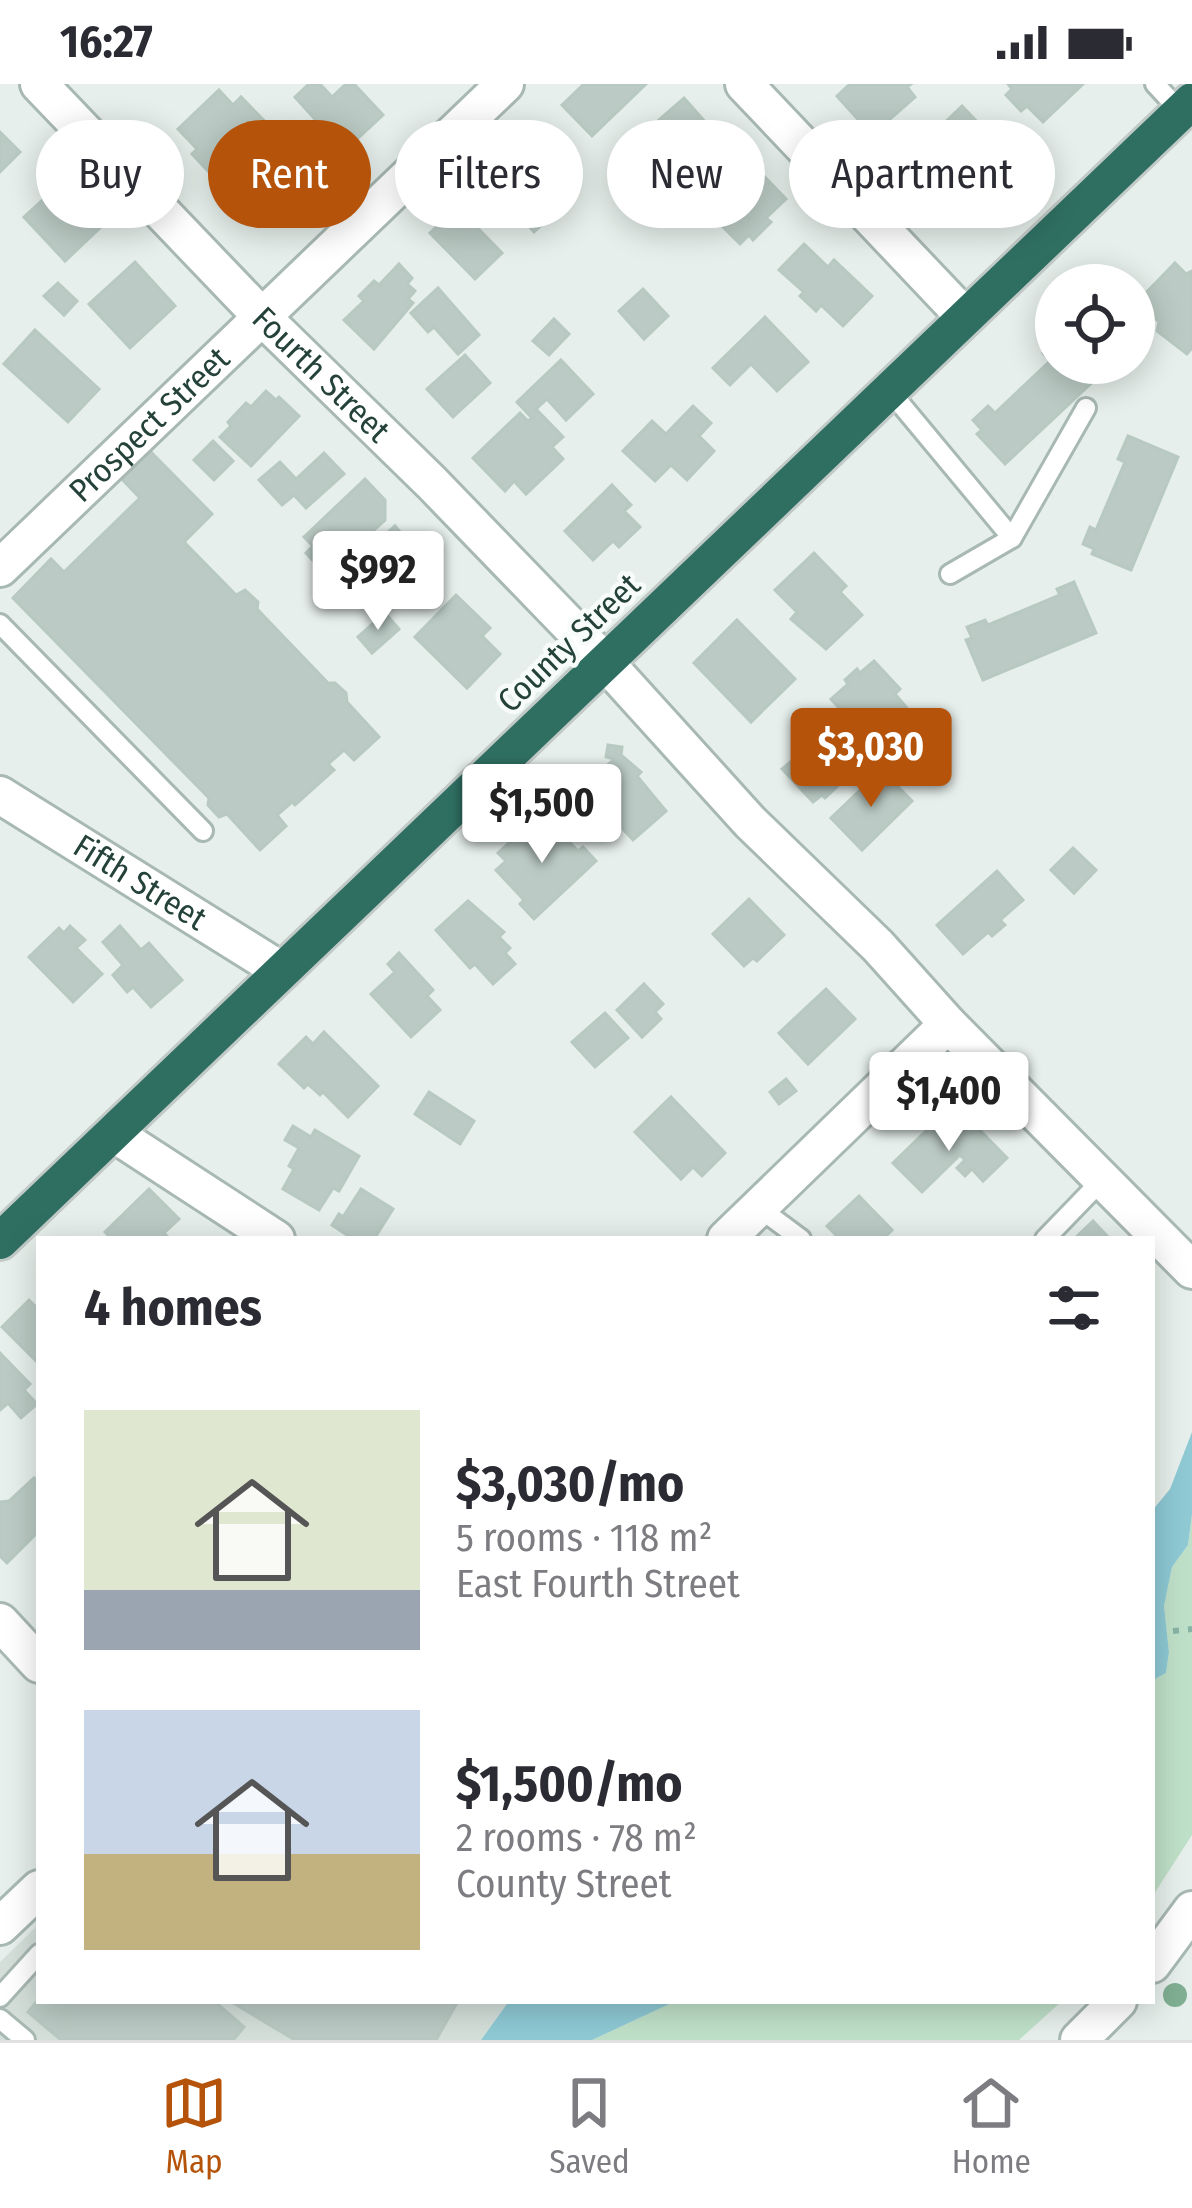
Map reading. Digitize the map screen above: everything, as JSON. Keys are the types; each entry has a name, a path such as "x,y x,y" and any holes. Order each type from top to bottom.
{"highway":[{"name":"County Street","path":"0,1241 1186,106"}],"street":[{"name":"Fourth Street","path":"39,84 604,662 750,822 878,946 948,1024 1192,1270"},
{"name":"Prospect Street","path":"0,568 505,84"},
{"path":"744,84 965,317"},
{"name":"Fifth Street","path":"0,795 282,971"},
{"path":"729,1236 948,1024"},
{"path":"113,1133 271,1236"},
{"path":"0,1622 36,1661"},
{"path":"0,1926 36,1892"},
{"path":"1155,1960 1192,1910"},
{"path":"1079,2040 1115,2004"}],"lane":[{"path":"1155,84 1186,106"},
{"path":"890,390 1012,538"},
{"path":"950,574 1012,538 1086,408"},
{"path":"0,623 202,831"},
{"path":"1048,1236 1102,1180"},
{"path":"758,1208 797,1236"},
{"path":"0,1997 36,1957"},
{"path":"0,2019 25,2040"}],"path":[{"path":"1173,1630 1192,1628"}],"shaded area":[{"path":"36,1927 36,2004 507,2004 481,2040 0,2040 0,1962"}],"green space":[{"path":"1192,1514 1192,1835 1155,1892 1155,1679 1166,1673 1169,1652 1164,1606 1172,1567 1188,1545"},
{"path":"670,2004 1059,2004 1019,2040 592,2040"}],"water":[{"path":"1192,1432 1188,1545 1172,1567 1164,1606 1169,1652 1166,1673 1155,1679 1155,1507 1170,1489"},
{"path":"507,2004 670,2004 592,2040 481,2040"}],"building":[{"path":"309,84 320,84 332,97 346,84 354,84 383,115 371,126 371,120 316,120 295,97"},
{"path":"584,84 646,84 592,136 583,120 577,120 562,105"},
{"path":"850,84 911,84 907,87 915,97 889,120 859,120 837,96"},
{"path":"1008,84 1083,84 1045,120 1027,106 1021,111 1006,95 1012,89"},
{"path":"219,90 233,105 241,97 264,120 208,120 208,171 192,154 197,149 184,135 184,123"},
{"path":"684,98 703,120 659,120"},
{"path":"962,106 975,120 947,120"},
{"path":"0,132 20,152 0,172"},
{"path":"765,177 786,199 766,218 771,222 765,228"},
{"path":"36,206 36,228 100,228 65,261 24,217"},
{"path":"435,228 478,228 502,253 475,279 430,233"},
{"path":"724,228 765,228 753,240 749,235 740,244"},
{"path":"804,244 828,267 834,260 872,296 843,326 821,305 816,311 800,296 804,292 779,270"},
{"path":"135,262 175,306 130,348 89,304"},
{"path":"1175,263 1186,274 1192,271 1192,348 1187,354 1157,331 1155,284"},
{"path":"399,264 412,278 407,284 415,291 408,299 413,303 374,349 344,320 364,301 359,296 374,281 379,285"},
{"path":"58,283 77,301 64,315 44,296"},
{"path":"438,288 479,335 458,354 434,327 428,332 411,313"},
{"path":"643,289 668,316 644,339 619,311"},
{"path":"765,317 808,362 777,391 751,364 730,385 713,368"},
{"path":"554,319 569,334 549,355 533,341"},
{"path":"35,330 99,389 68,422 4,364"},
{"path":"465,355 490,383 453,417 427,389"},
{"path":"561,360 593,394 566,420 547,399 536,409 563,437 552,447 563,459 526,494 514,481 505,491 473,458 520,413 528,421 532,418 517,402"},
{"path":"1035,375 1035,384 1090,384 1005,464 977,434 982,430 973,420 988,406 995,413"},
{"path":"266,391 299,416 251,466 220,437 246,403 251,407"},
{"path":"693,406 711,423 699,436 714,451 687,480 671,465 655,481 623,451 652,421 666,434"},
{"path":"1128,436 1178,457 1131,570 1092,554 1094,549 1083,544 1090,527 1096,530 1125,462 1118,459"},
{"path":"213,441 233,461 214,480 194,460"},
{"path":"147,448 212,514 184,542 236,595 245,590 258,602 257,609 328,683 346,693 347,702 379,737 354,760 344,750 328,764 334,770 277,815 286,826 260,850 227,814 219,817 208,805 209,798 13,598 51,559 64,572 140,498 119,476"},
{"path":"324,453 344,474 306,508 294,495 282,505 259,480 280,462 296,479"},
{"path":"365,479 385,500 385,520 367,545 359,545 332,570 329,566 323,571 306,553 313,546 304,537"},
{"path":"612,485 631,505 624,511 640,527 619,547 613,541 593,560 565,531"},
{"path":"395,526 427,564 393,592 386,584 359,607 346,592 363,577 352,564"},
{"path":"814,553 846,586 840,592 862,615 826,649 791,619 797,612 775,590"},
{"path":"1074,582 1096,633 983,680 966,640 972,638 967,627 985,620 988,625 1060,595 1057,589"},
{"path":"456,595 490,628 482,636 500,654 467,688 415,637"},
{"path":"385,613 399,629 372,653 358,637"},
{"path":"737,620 795,679 751,722 694,663"},
{"path":"874,661 900,689 895,694 911,713 881,739 867,724 860,731 831,699 857,669 860,673"},
{"path":"836,724 868,757 825,798 822,795 813,802 782,769"},
{"path":"608,745 622,747 621,755 641,772 637,776 666,811 633,840 584,787 614,759 606,757"},
{"path":"881,770 912,801 862,850 831,818"},
{"path":"549,821 578,851 583,847 596,861 534,919 520,904 524,900 496,870 506,861 498,853 531,823 539,831"},
{"path":"1073,848 1096,870 1074,893 1051,870"},
{"path":"997,871 1023,900 1000,920 1005,925 992,936 988,932 963,954 937,925"},
{"path":"749,899 784,935 757,961 753,958 744,966 713,934"},
{"path":"468,901 504,932 499,937 510,948 505,953 515,964 493,984 475,964 470,968 436,930"},
{"path":"70,926 85,940 76,948 102,974 73,1002 29,957 59,928 64,933"},
{"path":"120,926 141,950 149,943 182,980 151,1007 133,987 127,992 113,975 123,965 103,942"},
{"path":"399,953 433,990 427,996 440,1010 411,1037 371,994 395,972 388,964"},
{"path":"644,984 663,1004 655,1012 661,1019 642,1037 617,1010"},
{"path":"826,989 855,1019 808,1064 779,1033"},
{"path":"605,1013 628,1038 595,1067 572,1042"},
{"path":"324,1032 378,1086 348,1117 323,1092 320,1095 308,1084 304,1088 279,1064 306,1037 313,1044"},
{"path":"786,1079 796,1091 779,1104 770,1092"},
{"path":"429,1092 474,1121 460,1144 415,1114"},
{"path":"671,1097 725,1153 702,1176 693,1167 681,1179 635,1132"},
{"path":"965,1115 1007,1158 983,1181 972,1169 965,1176 957,1168 965,1160 960,1155 922,1192 893,1163 933,1124 944,1135"},
{"path":"293,1126 311,1137 315,1130 359,1156 339,1191 333,1188 319,1210 283,1189 299,1148 285,1140"},
{"path":"149,1189 179,1219 164,1233 167,1236 109,1236 105,1232"},
{"path":"361,1189 393,1209 376,1236 348,1236 332,1225 339,1214 343,1217"},
{"path":"859,1196 892,1230 886,1236 837,1236 827,1226"},
{"path":"1093,1221 1107,1236 1077,1236"},
{"path":"29,1300 36,1307 36,1361 2,1327"},
{"path":"0,1353 30,1384 24,1390 36,1405 21,1418 8,1403 0,1410"},
{"path":"34,1478 36,1534 7,1563 0,1556 0,1502 9,1501"},
{"path":"36,2003 217,2004 244,2027 233,2040 61,2040 28,2012"},
{"path":"235,2004 456,2004 436,2040 295,2040"}]}
